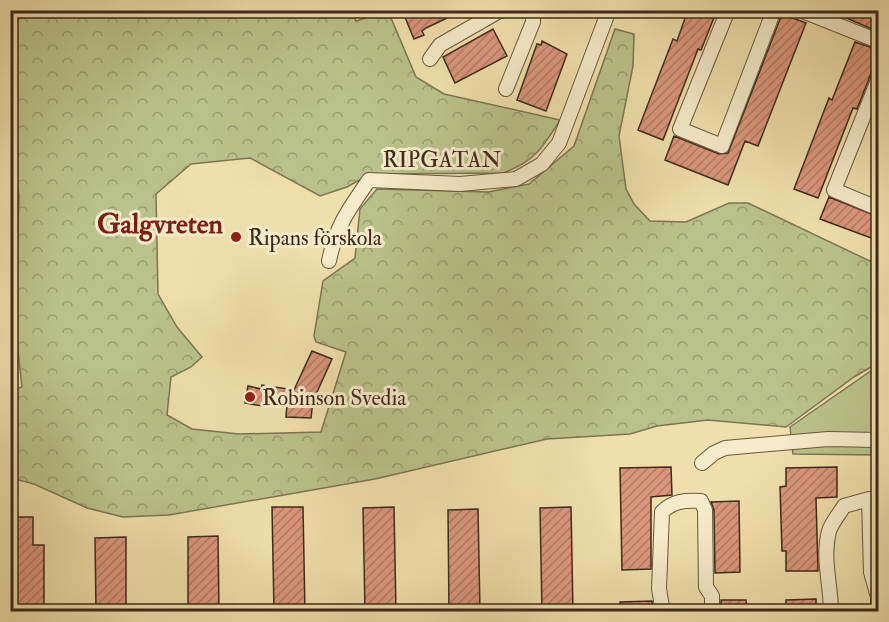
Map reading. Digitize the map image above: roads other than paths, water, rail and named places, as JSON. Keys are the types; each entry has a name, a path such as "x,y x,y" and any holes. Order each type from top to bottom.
{"street":[{"path":"429,59 440,45 501,10"},
{"path":"526,10 538,10"},
{"name":"RIPGATAN","path":"329,261 334,235 369,180 460,184 516,179 542,164 559,143 609,10"},
{"path":"728,10 680,129 722,146 774,10"},
{"path":"801,10 879,41"},
{"path":"506,88 533,22 533,11"},
{"path":"879,80 834,190 877,208 879,203"},
{"path":"702,463 714,453 725,448 848,439 879,440"},
{"path":"831,612 831,591 827,584 825,562 830,529 844,506 869,499 871,572 878,597 878,612"},
{"path":"663,612 659,589 662,513 669,505 686,500 701,501 705,510 706,587 712,596 712,612"}],"place":[{"name":"Ripans förskola","path":"236,237"},
{"name":"Robinson Svedia","path":"250,397"}],"district":[{"name":"Galgvreten","path":"160,223"}]}
